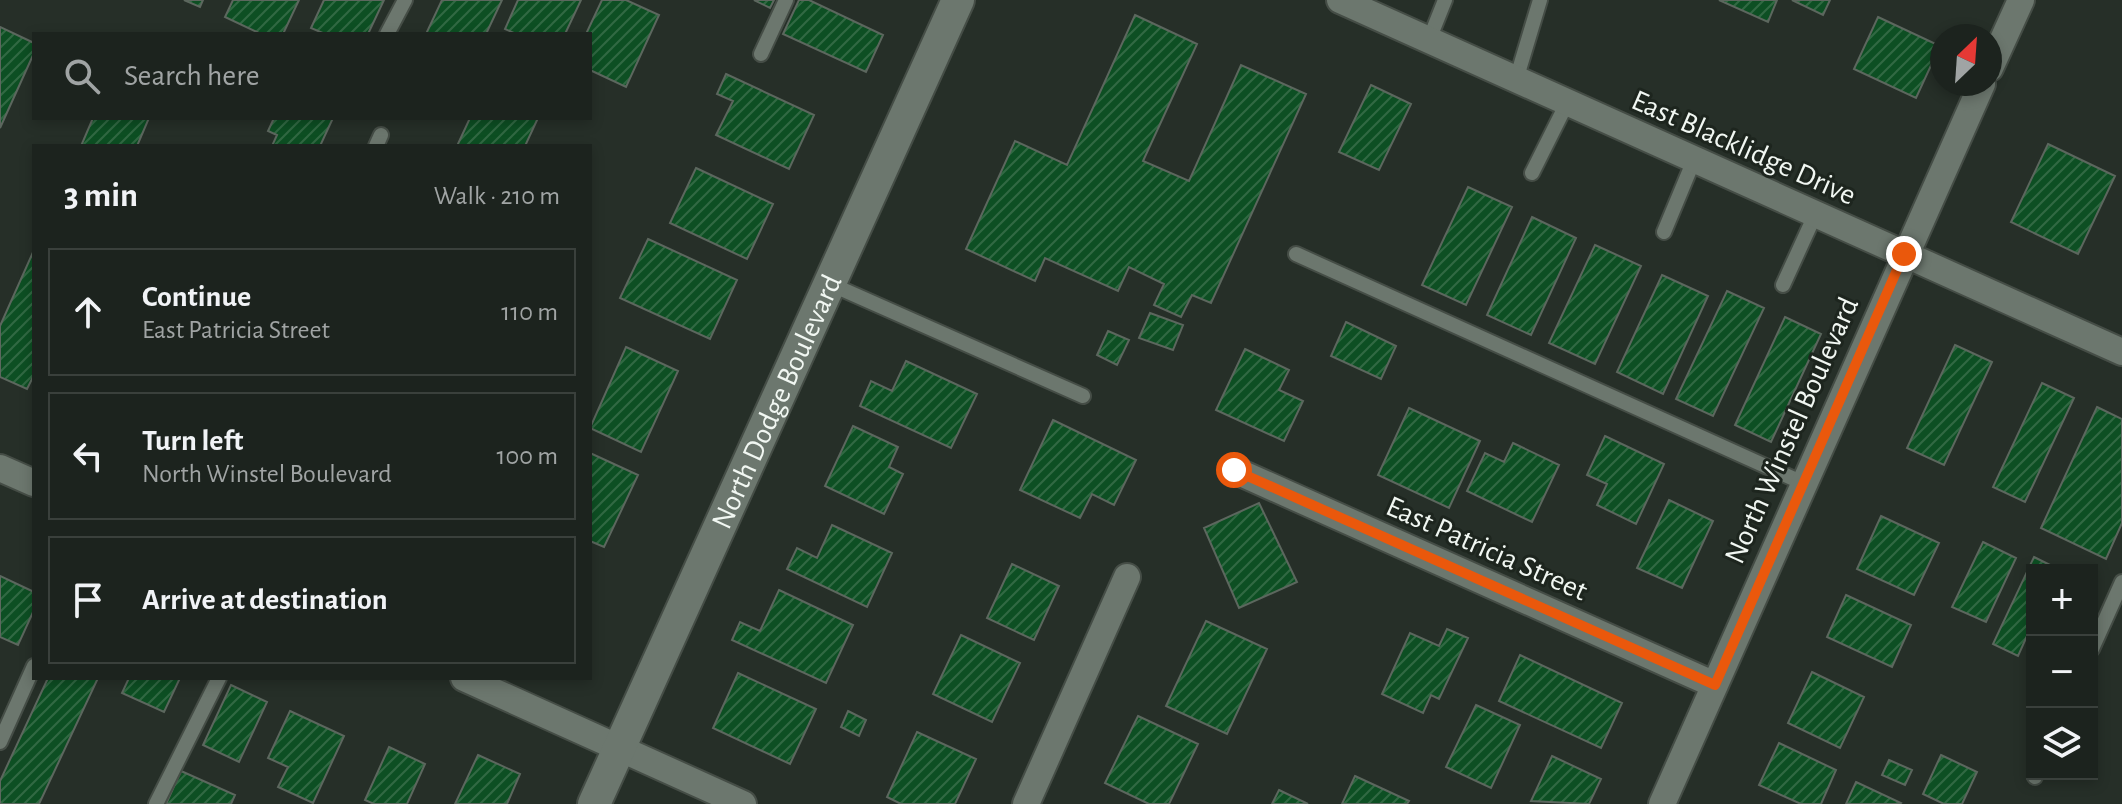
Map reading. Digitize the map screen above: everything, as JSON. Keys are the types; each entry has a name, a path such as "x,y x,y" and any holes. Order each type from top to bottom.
{"street":[{"name":"North Dodge Boulevard","path":"594,804 958,0"},
{"name":"East Blacklidge Drive","path":"1340,0 2122,352"},
{"path":"2002,42 2021,0"},
{"name":"North Winstel Boulevard","path":"1662,804 1976,96"},
{"path":"0,468 32,482"},
{"name":"East Patricia Street","path":"1234,470 1715,685"},
{"path":"1026,804 1127,577"},
{"path":"468,680 743,804"}],"lane":[{"path":"388,32 405,0"},
{"path":"761,54 786,0"},
{"path":"1429,40 1445,0"},
{"path":"1516,80 1540,0"},
{"path":"1532,173 1567,103"},
{"path":"1664,232 1694,160"},
{"path":"1783,285 1815,215"},
{"path":"1296,254 1803,483"},
{"path":"828,283 1083,396"},
{"path":"2098,636 2122,582"},
{"path":"0,742 32,670"},
{"path":"156,804 218,680"}],"building":[{"path":"184,0 203,0 200,7"},
{"path":"233,0 299,0 284,32 257,32 225,17"},
{"path":"324,0 384,0 369,32 320,32 311,28"},
{"path":"442,0 502,0 487,32 427,32"},
{"path":"518,0 581,0 566,32 512,32 505,29"},
{"path":"602,0 626,0 659,15 626,87 592,71 592,32 587,32"},
{"path":"754,0 774,0 770,8"},
{"path":"799,0 809,0 883,35 866,72 783,34"},
{"path":"1719,0 1777,0 1768,22"},
{"path":"1792,0 1830,0 1823,15"},
{"path":"1135,15 1197,44 1143,161 1189,181 1241,65 1306,94 1211,303 1192,295 1181,317 1154,305 1164,284 1129,267 1118,291 1045,258 1035,281 966,249 1015,141 1067,165"},
{"path":"1878,17 1930,41 1930,68 1916,98 1854,69"},
{"path":"0,27 32,42 32,57 0,128"},
{"path":"726,74 814,115 789,169 716,135 733,101 717,94"},
{"path":"1371,85 1411,104 1379,170 1339,152"},
{"path":"92,120 148,120 138,144 82,144"},
{"path":"273,120 332,120 321,144 273,144 277,135 268,131"},
{"path":"469,120 537,120 526,144 458,144"},
{"path":"2048,144 2115,176 2078,254 2011,222"},
{"path":"696,168 773,204 747,259 670,223"},
{"path":"1468,187 1512,207 1466,305 1422,285"},
{"path":"1532,217 1576,238 1531,335 1487,315"},
{"path":"648,239 737,280 710,339 620,298"},
{"path":"1595,245 1641,266 1595,364 1549,343"},
{"path":"32,254 32,379 27,389 0,377 0,326"},
{"path":"1662,275 1708,296 1663,394 1617,372"},
{"path":"1727,291 1764,308 1713,416 1676,399"},
{"path":"1150,313 1183,325 1173,350 1139,338"},
{"path":"1785,317 1821,334 1771,442 1735,425"},
{"path":"1346,322 1396,346 1381,379 1331,356"},
{"path":"1108,331 1129,340 1117,365 1097,355"},
{"path":"1955,345 1992,362 1944,465 1907,448"},
{"path":"626,347 678,371 641,452 592,429"},
{"path":"1245,349 1289,370 1279,390 1303,401 1284,441 1216,410"},
{"path":"906,361 977,394 951,448 860,406 871,381 892,391"},
{"path":"2042,383 2074,398 2025,502 1993,487"},
{"path":"2097,407 2122,419 2122,523 2106,559 2041,528"},
{"path":"1409,408 1480,441 1449,508 1378,475"},
{"path":"1053,420 1136,460 1114,505 1092,494 1080,518 1020,490"},
{"path":"853,426 898,447 889,467 903,474 884,514 825,486"},
{"path":"1605,436 1664,464 1636,524 1597,505 1607,484 1587,475"},
{"path":"1513,443 1559,465 1532,522 1467,491 1485,453 1504,462"},
{"path":"592,454 638,475 604,547 592,542"},
{"path":"1669,500 1713,521 1682,588 1637,568"},
{"path":"1259,503 1297,582 1239,608 1204,528"},
{"path":"1881,516 1939,543 1914,595 1857,569"},
{"path":"832,525 892,553 867,607 787,569 797,548 817,558"},
{"path":"1983,542 2016,558 1986,622 1952,607"},
{"path":"2034,557 2048,564 2031,564"},
{"path":"1012,564 1059,586 1034,640 987,618"},
{"path":"2026,574 2026,638 2018,656 1993,644"},
{"path":"0,576 32,591 32,614 18,645 0,637"},
{"path":"779,590 853,625 826,683 732,640 740,622 760,631"},
{"path":"1846,595 1911,625 1892,667 1827,637"},
{"path":"1206,621 1267,649 1227,734 1166,706"},
{"path":"1447,629 1468,638 1439,699 1431,695 1423,713 1382,694 1410,633 1439,646"},
{"path":"961,635 1020,663 992,722 933,694"},
{"path":"1520,655 1622,703 1601,748 1499,701"},
{"path":"1812,672 1864,697 1840,748 1788,723"},
{"path":"738,673 816,709 790,764 713,728"},
{"path":"47,680 97,680 39,804 0,804 0,781"},
{"path":"128,680 179,680 164,712 122,693"},
{"path":"231,685 267,702 239,762 203,745"},
{"path":"1476,705 1520,725 1491,788 1446,767"},
{"path":"290,711 344,736 313,803 278,787 288,767 268,758"},
{"path":"848,711 866,720 859,736 841,727"},
{"path":"1138,716 1198,744 1169,804 1149,804 1105,783"},
{"path":"917,732 976,759 955,804 901,804 887,797"},
{"path":"1779,743 1836,770 1821,804 1801,804 1759,785"},
{"path":"389,747 425,764 407,804 374,804 365,800"},
{"path":"478,755 520,774 507,804 455,804"},
{"path":"1941,755 1977,772 1962,804 1944,804 1923,794"},
{"path":"1552,756 1601,779 1589,804 1531,801"},
{"path":"1889,760 1912,770 1905,785 1882,775"},
{"path":"181,771 235,795 231,804 166,804"},
{"path":"1355,776 1409,801 1407,804 1342,804"},
{"path":"1856,782 1901,803 1846,804"},
{"path":"1279,790 1308,804 1272,804"}],"route":[{"path":"1234,470 1715,685 1904,254"}]}
